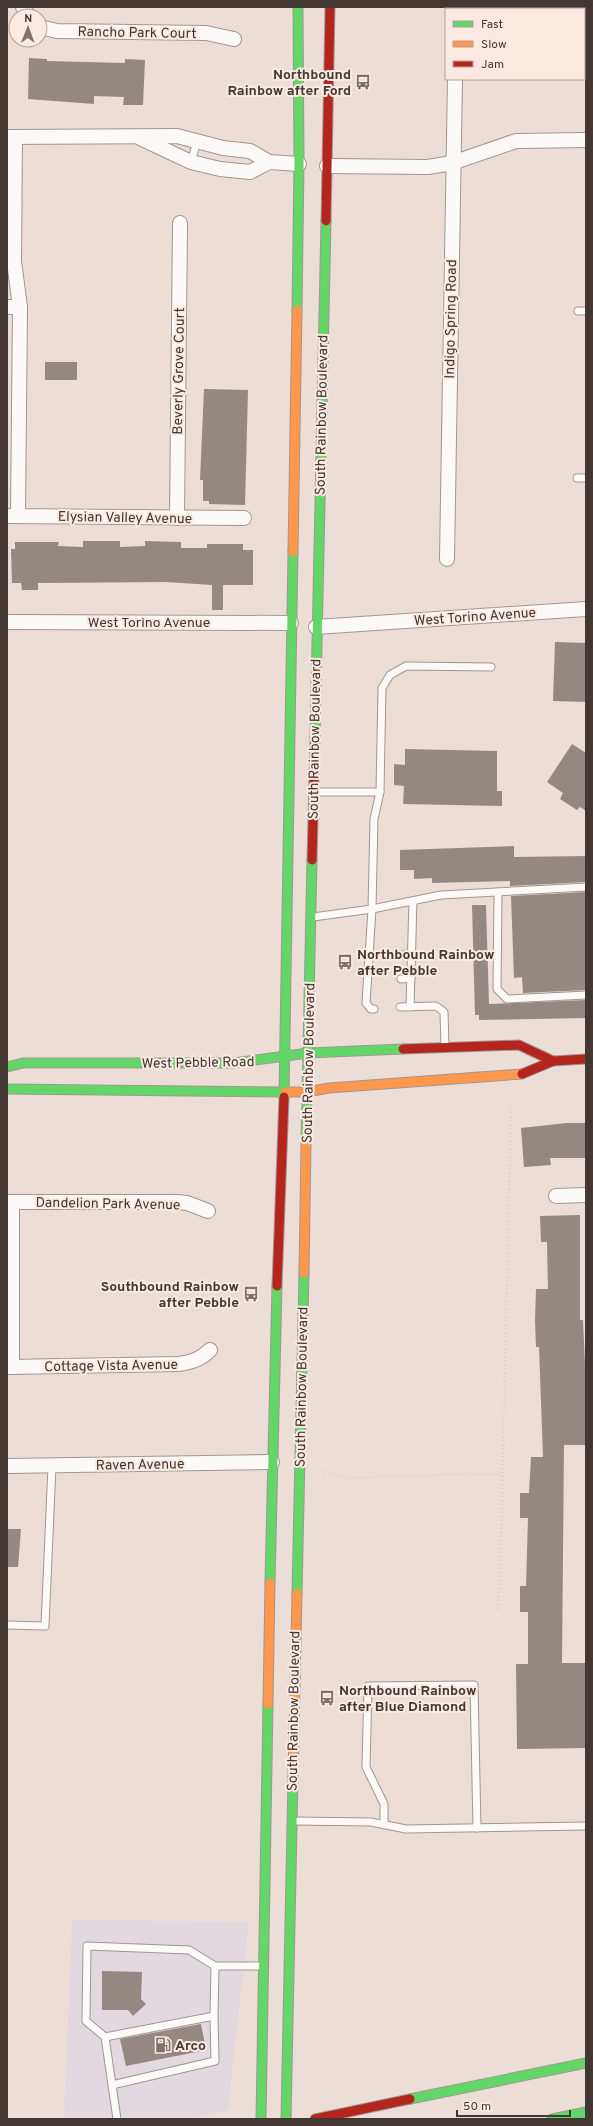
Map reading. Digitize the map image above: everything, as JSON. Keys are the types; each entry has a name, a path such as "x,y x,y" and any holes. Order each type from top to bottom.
{"main road":[{"name":"South Rainbow Boulevard","path":"261,2119 277,1466 274,1394 284,1092 299,164 298,7"},
{"name":"South Rainbow Boulevard","path":"286,2119 297,1532 324,302 323,161 330,7"},
{"path":"298,49 307,68"},
{"path":"299,164 309,180"},
{"path":"315,267 324,302"},
{"path":"293,530 301,543"},
{"path":"308,602 316,627"},
{"path":"291,623 301,656"},
{"path":"304,740 313,775"},
{"name":"West Pebble Road","path":"7,1067 23,1063 233,1063 284,1058 308,1053 518,1044 553,1061"},
{"name":"West Pebble Road","path":"7,1089 307,1092 328,1088 520,1075 553,1061 586,1059"},
{"path":"274,1394 283,1404"},
{"path":"289,1456 299,1464"},
{"path":"289,1524 297,1532"},
{"path":"315,2119 586,2062"},
{"path":"552,2119 586,2112"}],"street":[{"name":"Rancho Park Court","path":"48,29 57,31 206,33 234,39"},
{"name":"Indigo Spring Road","path":"447,559 452,163 455,80"},
{"path":"12,516 14,261 11,137 177,136 222,148 250,151 269,162 299,164"},
{"path":"137,137 191,162 250,172 269,162"},
{"path":"323,161 428,167 452,163 516,141 586,140"},
{"name":"Beverly Grove Court","path":"177,518 180,223"},
{"name":"Elysian Valley Avenue","path":"12,516 244,518"},
{"name":"West Torino Avenue","path":"316,627 586,609"},
{"name":"West Torino Avenue","path":"7,622 291,623"},
{"path":"556,1196 586,1194"},
{"path":"9,1202 10,1367"},
{"name":"Dandelion Park Avenue","path":"9,1202 177,1202 187,1203 208,1211"},
{"name":"Cottage Vista Avenue","path":"10,1367 179,1364 193,1362 205,1356 210,1350"},
{"name":"Raven Avenue","path":"7,1466 277,1466"}],"lane":[{"path":"191,162 197,142"},
{"path":"577,478 586,478"},
{"path":"374,1008 371,1009 366,1003 371,978 374,819 380,792 382,688 390,675 406,666 491,667"},
{"path":"313,792 380,792"},
{"path":"310,918 372,909 441,896 586,887"},
{"path":"498,892 497,989 507,999 586,995"},
{"path":"410,1007 413,901"},
{"path":"402,954 412,954"},
{"path":"401,979 411,978"},
{"path":"400,1008 436,1006 444,1012 445,1047"},
{"path":"7,1624 46,1626 52,1466"},
{"path":"384,1824 384,1804 366,1767 368,1686 474,1685 477,1828"},
{"path":"291,1821 371,1822 406,1829 586,1826"},
{"path":"117,2119 105,2037 86,2020 87,1946 189,1950 215,1966 264,1966"},
{"path":"112,2085 215,2061 215,1966"},
{"path":"105,2037 214,2016"}],"path":[{"path":"498,1609 511,1105"},
{"path":"299,1464 343,1478 463,1474 502,1475"}],"shaded area":[{"path":"72,1920 249,1922 228,2110 183,2119 64,2119"}],"building":[{"path":"29,58 47,59 47,61 125,63 125,59 145,60 143,105 123,105 124,97 94,96 94,104 28,99"},
{"path":"45,362 77,362 77,380 45,380"},
{"path":"204,389 248,390 245,505 209,504 209,501 203,501 203,480 200,480"},
{"path":"83,541 120,541 120,547 145,546 145,541 181,542 181,548 207,548 207,544 243,544 243,550 253,550 253,585 223,585 223,610 212,610 212,585 166,582 38,583 38,590 22,590 21,583 12,583 11,549 15,549 15,542 59,542 58,546 83,547"},
{"path":"555,642 586,643 586,702 553,701"},
{"path":"572,744 586,753 586,811 580,807 577,810 560,799 563,793 547,782"},
{"path":"405,749 497,751 497,791 502,791 502,806 403,804 404,786 394,785 394,764 405,765"},
{"path":"514,846 514,857 586,856 586,882 510,886 510,881 432,883 432,878 414,879 414,870 400,870 400,850"},
{"path":"586,892 586,990 523,993 522,977 514,978 511,896"},
{"path":"472,905 486,905 489,1004 586,1000 586,1018 479,1020 479,1015 475,1015"},
{"path":"567,1123 586,1123 586,1158 550,1158 551,1165 524,1167 521,1128"},
{"path":"580,1215 580,1320 583,1320 586,1386 585,1445 564,1445 562,1663 586,1663 586,1748 517,1749 516,1664 528,1664 528,1612 520,1612 520,1586 526,1586 528,1518 520,1518 520,1493 529,1493 531,1457 543,1457 539,1347 536,1347 535,1321 536,1289 548,1289 547,1242 541,1242 540,1216"},
{"path":"7,1529 21,1529 18,1567 7,1567"},
{"path":"102,1971 142,1972 141,1999 146,2004 133,2016 128,2010 102,2010"},
{"name":"Arco","path":"201,2024 206,2050 126,2066 120,2039"}],"traffic: fast":[{"path":"297,310 299,164 298,7"},
{"path":"315,738 326,221"},
{"path":"284,1097 293,552"},
{"path":"306,1143 312,860"},
{"path":"7,1067 23,1063 233,1063 308,1053 403,1049"},
{"path":"7,1089 285,1092"},
{"path":"297,1593 304,1273"},
{"path":"270,1583 277,1286"},
{"path":"261,2119 268,1704"},
{"path":"286,2119 293,1778"},
{"path":"410,2099 586,2063"},
{"path":"552,2119 586,2112"}],"traffic: slow":[{"path":"293,552 297,310"},
{"path":"285,1092 307,1092 329,1088 522,1074"},
{"path":"304,1273 306,1143"},
{"path":"268,1704 270,1583"},
{"path":"293,1778 297,1593"}],"traffic: jam":[{"path":"326,221 330,7"},
{"path":"312,860 315,738"},
{"path":"403,1049 519,1045 553,1061 522,1074"},
{"path":"553,1061 586,1059"},
{"path":"277,1286 284,1097"},
{"path":"315,2119 410,2099"}],"place":[{"name":"Northbound Rainbow after Ford","path":"363,82"},
{"name":"Northbound Rainbow after Pebble","path":"345,962"},
{"name":"Southbound Rainbow after Pebble","path":"251,1294"},
{"name":"Northbound Rainbow after Blue Diamond","path":"327,1698"},
{"name":"Arco","path":"163,2045"}]}
